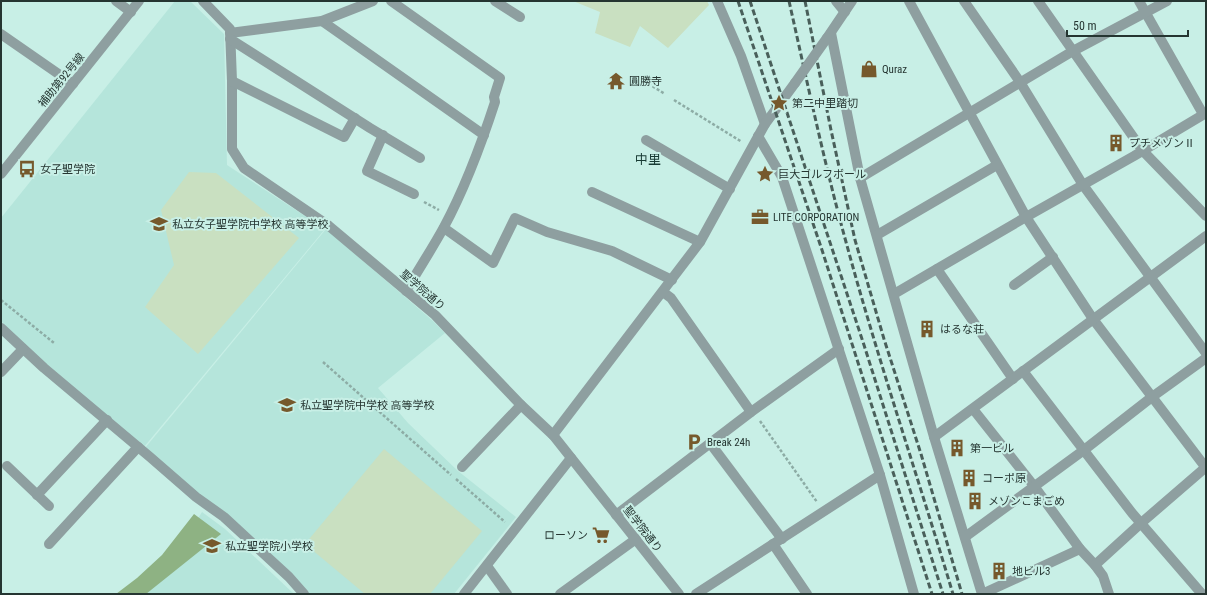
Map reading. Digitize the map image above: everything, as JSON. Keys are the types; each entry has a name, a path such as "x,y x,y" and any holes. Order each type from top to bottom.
{"street":[{"path":"116,1 131,12"},
{"name":"補助第92号線","path":"1,174 139,1"},
{"path":"203,1 230,29 230,36"},
{"path":"230,36 322,21 374,1"},
{"path":"391,1 500,78 494,97 495,102 484,135 464,185 444,228 406,291"},
{"path":"495,1 520,17"},
{"path":"717,1 741,56 765,124"},
{"path":"836,1 845,12"},
{"path":"553,435 700,242 765,124 829,36 852,1"},
{"path":"909,1 997,166 1026,217 1093,319 1206,468 1140,524 1095,565"},
{"path":"964,1 1020,82 1083,185 1206,353"},
{"path":"1038,1 1143,151 1206,216"},
{"path":"894,294 1143,151 1205,113 1139,1"},
{"path":"860,178 1073,51 1167,1"},
{"path":"322,21 484,135"},
{"path":"1,34 73,84"},
{"path":"230,36 355,118 420,158"},
{"name":"聖学院通り","path":"230,36 232,81 232,149 244,168 329,226 435,315 521,405 553,435 679,594"},
{"path":"829,36 860,178 934,437 982,594 1080,549"},
{"path":"232,81 344,137 355,118"},
{"path":"383,135 366,171 414,194"},
{"path":"758,136 782,176 880,475 914,594"},
{"path":"646,140 730,189"},
{"path":"877,235 997,166"},
{"path":"592,192 700,242"},
{"path":"444,228 493,263 515,218 547,232 612,251 672,280"},
{"path":"934,437 1206,236"},
{"path":"1014,285 1053,257"},
{"path":"937,270 1013,379"},
{"path":"663,292 671,298 752,411"},
{"path":"1,328 23,349 196,497 224,517 289,577 304,594"},
{"path":"1,372 23,349"},
{"path":"616,515 752,411 839,349"},
{"path":"965,537 1206,358"},
{"path":"1024,371 1140,524 1202,594"},
{"path":"462,467 521,405"},
{"path":"974,408 1080,549 1103,576 1109,594"},
{"path":"37,494 106,420"},
{"path":"710,443 778,541 807,594"},
{"path":"49,544 138,447"},
{"path":"464,594 571,458"},
{"path":"7,466 49,506"},
{"path":"696,594 880,475"},
{"path":"560,594 636,539"},
{"path":"487,566 507,594"}],"path":[{"path":"644,81 665,94"},
{"path":"674,100 752,148"},
{"path":"1,300 54,343"},
{"path":"323,362 514,531"},
{"path":"752,411 824,512"}],"shaded area":[{"name":"私立女子聖学院中学校 高等学校","path":"175,1 190,1 224,34 227,165 325,229 144,447 26,348 1,321 1,218"},
{"name":"私立聖学院中学校 高等学校","path":"326,229 445,333 378,388 408,423 458,471 516,517 454,594 309,594 301,584 145,448"},
{"name":"私立聖学院小学校","path":"202,512 225,529 294,594 132,594 170,563"}],"green space":[{"path":"573,1 707,1 709,5 668,48 640,26 630,47 595,33 600,12"},
{"path":"189,172 216,173 299,238 198,354 145,307 174,265 161,210"},
{"path":"384,449 482,531 430,594 365,594 305,544"},
{"path":"194,514 221,534 146,594 116,594 137,578 162,555"}],"railway":[{"path":"738,1 822,250 932,594"},
{"path":"750,1 864,345 943,594"},
{"path":"789,1 823,152 846,242 871,330 953,594"},
{"path":"805,1 855,240 884,339 921,454 962,594"}],"place":[{"name":"Quraz","path":"869,69"},
{"name":"圓勝寺","path":"616,81"},
{"name":"第二中里踏切","path":"779,103"},
{"name":"プチメゾンⅡ","path":"1116,143"},
{"name":"女子聖学院","path":"27,169"},
{"name":"巨大ゴルフボール","path":"765,174"},
{"name":"LITE CORPORATION","path":"760,217"},
{"name":"私立女子聖学院中学校 高等学校","path":"159,224"},
{"name":"はるな荘","path":"927,329"},
{"name":"私立聖学院中学校 高等学校","path":"287,405"},
{"name":"Break 24h","path":"694,442"},
{"name":"第一ビル","path":"957,448"},
{"name":"コーポ原","path":"969,478"},
{"name":"メゾンこまごめ","path":"975,501"},
{"name":"ローソン","path":"601,535"},
{"name":"私立聖学院小学校","path":"212,546"},
{"name":"地ビル3","path":"999,571"}],"district":[{"name":"中里","path":"648,159"}]}
